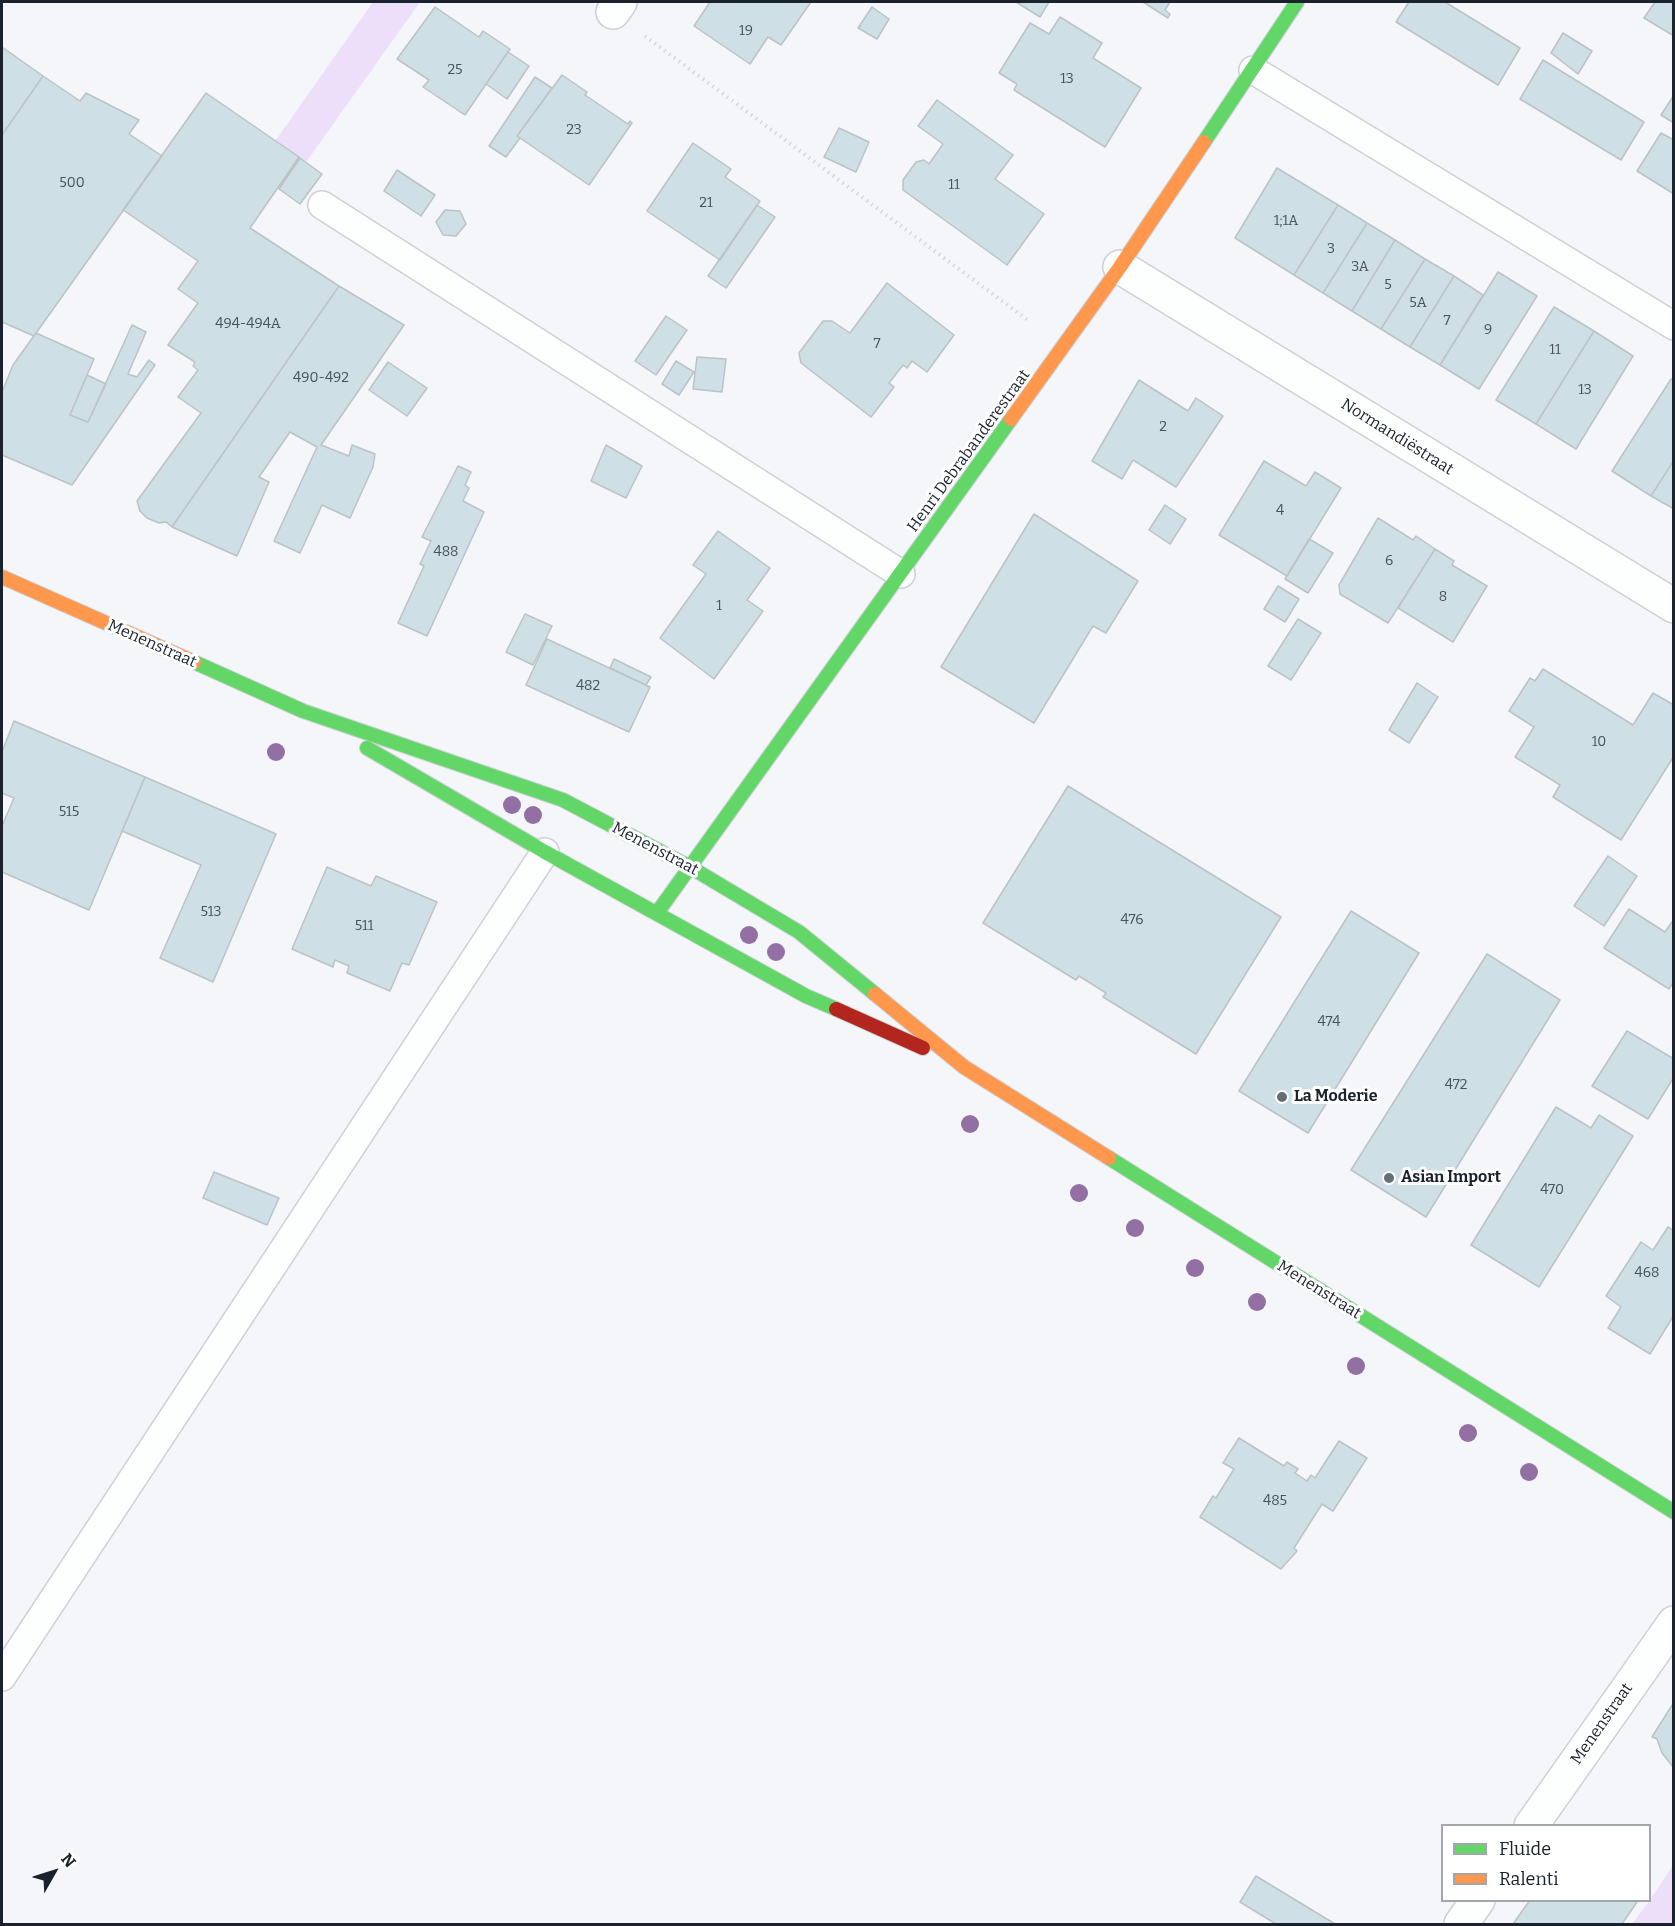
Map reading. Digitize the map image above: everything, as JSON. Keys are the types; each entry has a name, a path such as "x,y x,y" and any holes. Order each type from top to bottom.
{"main road":[{"name":"Henri Debrabanderestraat","path":"657,913 1120,267 1297,2"},
{"name":"Menenstraat","path":"2,577 303,711 563,800 690,867 799,932 964,1067 1674,1512"},
{"name":"Menenstraat","path":"303,711 545,852 806,996 964,1067"}],"street":[{"name":"Normandiëstraat","path":"1120,267 1674,606"},
{"name":"Menenstraat","path":"1531,1824 1674,1623"},
{"path":"1461,1924 1477,1902"}],"lane":[{"path":"1253,70 1674,326"},
{"path":"322,205 901,574"},
{"path":"2,1677 545,852"}],"path":[{"path":"616,7 1064,346"}],"shaded area":[{"path":"373,2 420,2 304,165 271,147"},
{"path":"1673,1865 1673,1924 1632,1924 1648,1902 1651,1902"}],"building":[{"path":"710,2 811,2 781,45 768,37 750,64 694,26"},
{"path":"1016,2 1049,2 1040,17"},
{"path":"1143,2 1170,2 1165,10 1170,14 1168,18"},
{"path":"1409,2 1445,2 1520,48 1498,85 1396,22"},
{"path":"1655,2 1674,2 1674,36 1644,18"},
{"path":"435,7 479,37 483,31 510,49 465,115 423,87 429,80 397,59"},
{"path":"872,7 889,19 877,39 858,28"},
{"path":"1060,17 1102,43 1093,58 1141,88 1105,147 1014,90 1017,84 999,73 1030,23 1049,34"},
{"path":"1563,33 1592,51 1578,74 1551,53"},
{"path":"2,47 43,76 2,135"},
{"path":"508,52 529,66 507,99 486,84"},
{"path":"1543,60 1644,122 1621,160 1520,99"},
{"path":"562,75 587,92 585,95 628,124 630,121 632,123 589,185 517,136"},
{"path":"43,76 80,101 86,93 139,120 129,134 162,156 34,336 2,322 2,135"},
{"path":"535,77 552,88 517,136 520,138 506,157 489,146"},
{"path":"206,93 299,157 250,228 339,286 172,527 166,522 159,523 147,518 140,511 137,501 201,413 178,397 198,370 193,366 195,362 168,345 198,303 178,289 198,261 123,210"},
{"path":"1674,95 1674,123 1661,115"},
{"path":"937,100 1013,155 995,179 1044,214 1007,265 903,190 903,180 916,162 924,160 929,164 943,144 918,126"},
{"path":"839,128 869,142 856,172 824,157"},
{"path":"1661,133 1674,140 1674,194 1637,171"},
{"path":"693,143 731,169 725,177 760,201 720,260 647,211"},
{"path":"300,158 322,174 300,204 279,189"},
{"path":"1277,168 1338,205 1294,275 1235,238"},
{"path":"397,170 435,195 421,216 384,191"},
{"path":"757,205 775,217 726,288 708,276"},
{"path":"1338,205 1367,223 1323,293 1294,275"},
{"path":"445,210 460,211 466,224 456,236 443,235 436,222"},
{"path":"1367,223 1395,240 1352,311 1323,293"},
{"path":"1395,240 1425,259 1381,329 1352,311"},
{"path":"1425,259 1454,276 1410,347 1381,329"},
{"path":"1498,272 1537,296 1479,389 1440,365"},
{"path":"1454,276 1483,295 1440,365 1410,347"},
{"path":"887,283 954,335 927,372 912,361 907,368 903,365 889,383 894,387 871,417 801,363 799,353 823,321 832,321 850,333"},
{"path":"339,286 404,325 321,445 349,456 352,445 375,454 373,467 350,518 322,505 300,553 274,541 317,447 290,432 259,477 269,482 237,556 172,527"},
{"path":"1554,307 1594,331 1536,424 1496,400"},
{"path":"666,316 687,330 656,375 635,361"},
{"path":"132,325 146,332 128,374 137,377 149,360 155,365 72,485 2,455 2,392 13,365 36,333 94,359 70,415 88,422"},
{"path":"1594,331 1633,356 1576,449 1536,424"},
{"path":"697,357 726,359 722,392 693,389"},
{"path":"676,361 694,372 679,395 662,384"},
{"path":"388,362 427,388 407,416 369,390"},
{"path":"87,375 106,384 88,422 70,415"},
{"path":"1671,379 1674,381 1674,460 1651,496 1612,471"},
{"path":"1139,380 1188,411 1196,398 1223,416 1176,487 1133,460 1122,479 1092,461"},
{"path":"606,445 642,466 626,498 591,481"},
{"path":"1674,460 1674,509 1651,496"},
{"path":"1264,461 1306,486 1315,472 1341,488 1287,576 1219,535"},
{"path":"458,466 471,472 465,485 469,488 463,501 484,512 427,636 398,623 424,566 420,564 431,541 422,537"},
{"path":"1165,505 1186,519 1170,544 1149,530"},
{"path":"1034,514 1138,581 1106,633 1093,626 1034,723 941,667"},
{"path":"1378,518 1413,540 1416,536 1435,549 1388,623 1340,594 1339,585"},
{"path":"718,531 770,568 747,600 763,611 714,679 660,638 706,574 693,565"},
{"path":"1309,539 1333,553 1308,593 1285,579"},
{"path":"1435,549 1454,561 1452,565 1487,586 1453,642 1398,608"},
{"path":"1278,586 1299,599 1285,622 1264,609"},
{"path":"525,614 552,626 533,665 506,652"},
{"path":"1298,619 1321,633 1291,680 1268,666"},
{"path":"547,639 650,687 629,732 526,685"},
{"path":"614,659 651,677 646,685 610,668"},
{"path":"1543,669 1633,725 1653,693 1674,705 1674,756 1621,840 1553,797 1560,785 1515,757 1534,727 1509,711 1530,678 1535,681"},
{"path":"1417,683 1438,697 1409,743 1389,730"},
{"path":"14,721 145,777 89,910 2,872 2,826 14,798 2,793 2,752"},
{"path":"145,777 276,834 213,982 160,958 201,865 122,831"},
{"path":"1068,786 1281,917 1196,1054 1103,997 1106,993 1079,976 1076,980 983,923"},
{"path":"1608,856 1637,876 1604,926 1574,906"},
{"path":"327,867 371,886 376,876 437,902 409,965 402,963 390,991 347,973 349,966 335,960 333,967 292,949"},
{"path":"1629,909 1665,932 1674,919 1674,981 1669,989 1604,948"},
{"path":"1351,911 1419,953 1308,1133 1239,1091"},
{"path":"1487,954 1560,1000 1426,1217 1351,1170"},
{"path":"1627,1031 1674,1059 1674,1077 1648,1119 1592,1086"},
{"path":"1556,1107 1591,1128 1599,1115 1633,1136 1539,1287 1471,1245"},
{"path":"214,1172 279,1198 267,1225 203,1198"},
{"path":"1668,1227 1674,1231 1674,1315 1650,1354 1608,1328 1621,1307 1606,1296 1641,1242 1653,1250"},
{"path":"1239,1438 1284,1466 1287,1462 1298,1469 1295,1473 1307,1481 1311,1475 1315,1478 1339,1441 1367,1458 1333,1511 1322,1504 1294,1548 1297,1551 1281,1569 1200,1517 1213,1496 1216,1498 1234,1469 1223,1463"},
{"path":"1674,1702 1674,1768 1662,1753 1657,1739 1652,1737"},
{"path":"1256,1876 1335,1924 1276,1924 1240,1902"},
{"path":"1529,1902 1637,1902 1622,1924 1513,1924"}],"traffic: fast":[{"path":"1204,142 1297,2"},
{"path":"657,913 1011,419"},
{"path":"194,662 303,711 563,800 690,867 799,932 875,994"},
{"path":"367,748 545,852 806,996 836,1009"},
{"path":"1109,1158 1674,1512"}],"traffic: slow":[{"path":"1011,419 1120,267 1204,142"},
{"path":"2,577 194,662"},
{"path":"875,994 964,1067 1109,1158"}],"traffic: jam":[{"path":"836,1009 923,1048"}],"place":[{"name":"La Moderie","path":"1282,1097"},
{"name":"Asian Import","path":"1389,1178"}]}
